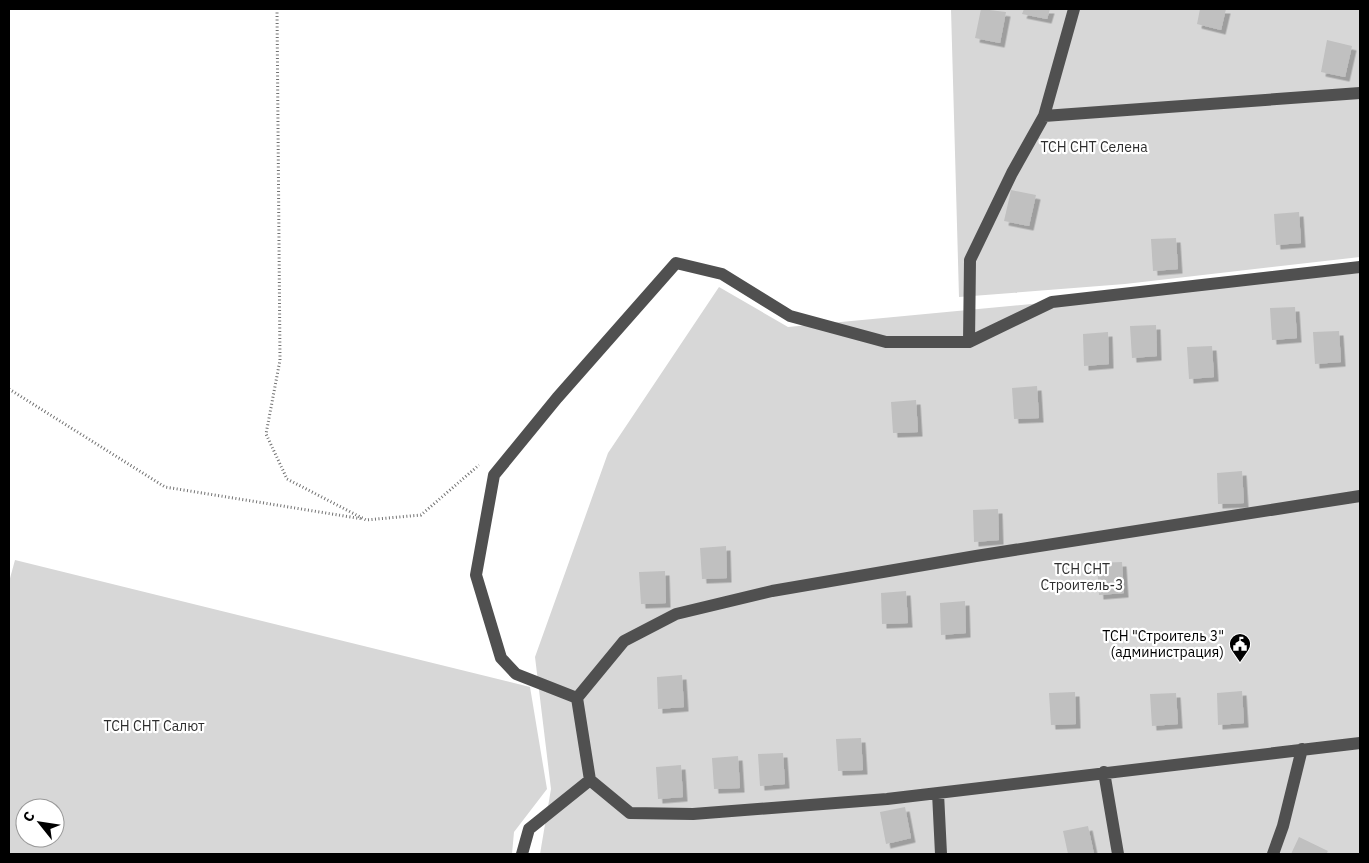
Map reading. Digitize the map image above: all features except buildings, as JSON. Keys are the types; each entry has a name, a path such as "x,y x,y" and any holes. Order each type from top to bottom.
{"lane":[{"path":"969,342 970,260 1012,173 1044,116 1074,9"},
{"path":"1044,116 1360,93"},
{"path":"577,698 516,674 501,658 476,575 494,475 557,398 676,263 722,274 790,316 886,342 969,342 1052,302 1360,267"},
{"path":"1360,496 976,556 772,591 676,614 624,641 577,698 590,780 630,813 693,814 887,799 1360,743"},
{"path":"1273,854 1283,826 1302,749"},
{"path":"1104,772 1118,854"},
{"path":"522,854 529,829 590,780"},
{"path":"938,793 941,854"}],"path":[{"path":"277,9 280,360 266,434 287,479 366,520"},
{"path":"9,389 165,487 366,520 421,515 482,463 494,475"}],"green space":[{"name":"ТСН СНТ Селена","path":"951,9 1360,9 1360,257 1125,284 959,297"},
{"name":"ТСН СНТ Строитель-3","path":"1360,273 1360,854 540,854 551,789 535,657 608,453 719,287 788,327"},
{"name":"ТСН СНТ Салют","path":"15,560 530,687 547,789 514,832 512,854 9,854 9,582"}],"place":[{"name":"ТСН \"Строитель 3\" (администрация)","path":"1240,663"}]}
